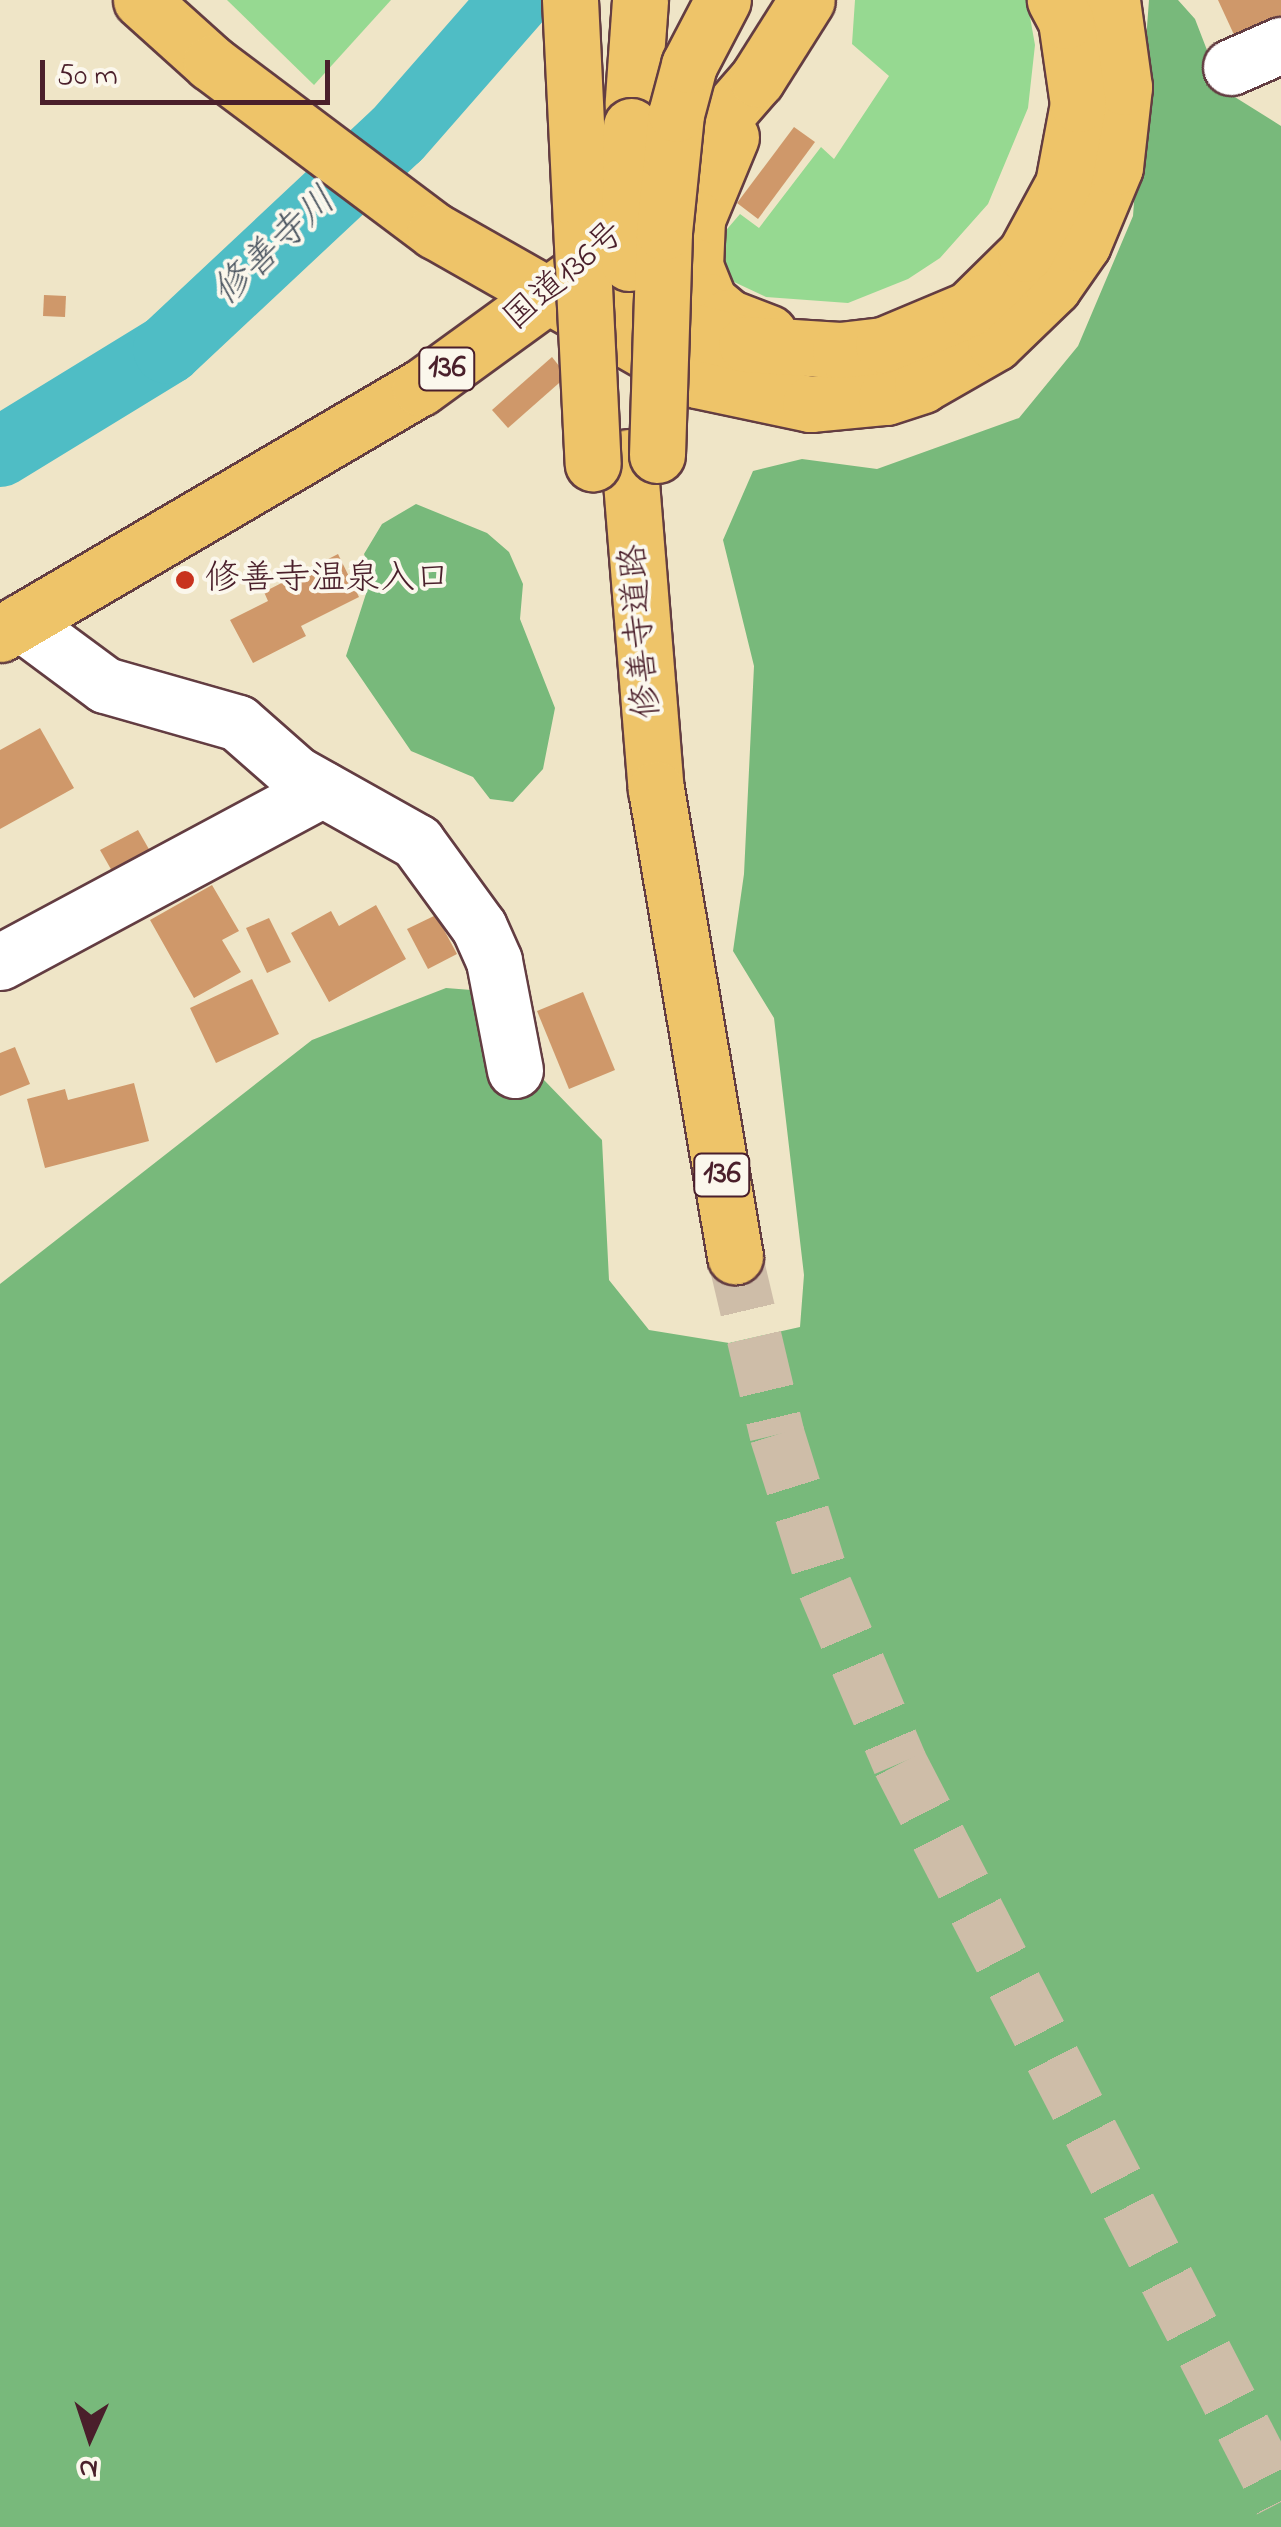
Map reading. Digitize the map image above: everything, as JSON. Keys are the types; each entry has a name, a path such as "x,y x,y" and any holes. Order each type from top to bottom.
{"highway":[{"path":"142,0 177,36 307,122 550,299 697,380 775,401 886,397 960,367 1053,287 1101,208 1115,167 1124,88 1112,0"},
{"path":"184,0 307,122"},
{"path":"570,0 626,458 672,773 708,1093"},
{"name":"修善寺道路","path":"640,0 631,126 626,458 656,790 676,926 736,1256"},
{"path":"626,458 664,232 676,114 689,65 723,0"},
{"name":"国道136号","path":"10,628 420,388 550,299 667,186 757,79 807,0"},
{"path":"550,299 746,344 840,350 883,345 968,308 1000,283 1048,219 1063,184 1078,104 1069,36 1055,0"},
{"path":"757,79 697,218 700,286 728,317 840,350"}],"street":[{"path":"1231,67 1281,45"},
{"path":"10,628 104,685 238,722 278,761 417,842 480,926 494,962 515,1070"},
{"path":"0,962 322,788"}],"green space":[{"path":"227,0 391,0 314,85"},
{"path":"855,0 1027,0 1035,45 1028,108 988,204 940,258 908,279 848,303 766,297 732,281 724,268 722,235 740,214 759,228 821,147 834,159 889,76 852,44"},
{"path":"1149,0 1178,0 1195,19 1222,89 1281,126 1281,2527 0,2527 0,1284 312,1040 446,988 484,991 514,1049 602,1140 609,1280 649,1330 729,1343 800,1327 804,1275 774,1018 733,951 744,874 754,666 723,540 753,471 802,459 877,469 1019,418 1078,346 1133,216"},
{"path":"416,504 487,533 509,552 523,584 520,619 555,708 543,769 513,802 490,799 473,777 411,751 346,656 372,575 364,554 382,524"}],"building":[{"path":"1218,0 1281,0 1281,17 1236,39"},
{"path":"794,127 815,142 758,219 737,203"},
{"path":"44,295 66,296 65,317 43,316"},
{"path":"552,357 567,376 508,428 492,410"},
{"path":"338,554 359,597 301,626 306,636 253,663 230,620 268,601 264,592"},
{"path":"40,728 74,788 0,829 0,750"},
{"path":"138,830 158,865 120,885 100,850"},
{"path":"212,885 239,931 222,940 241,972 194,998 150,920"},
{"path":"376,905 406,959 329,1002 291,933 331,911 339,926"},
{"path":"436,915 457,954 428,969 407,929"},
{"path":"269,918 291,962 267,973 246,928"},
{"path":"252,979 279,1034 216,1063 190,1008"},
{"path":"583,992 615,1070 569,1089 537,1011"},
{"path":"15,1047 30,1084 0,1096 0,1053"},
{"path":"134,1083 149,1141 45,1168 27,1099 65,1089 68,1100"}],"waterway":[{"name":"修善寺川","path":"0,452 168,349 397,135 515,0"}],"tunnel":[{"path":"735,1256 777,1434 825,1587 900,1763 1281,2501"}],"place":[{"name":"修善寺温泉入口","path":"185,580"}]}
